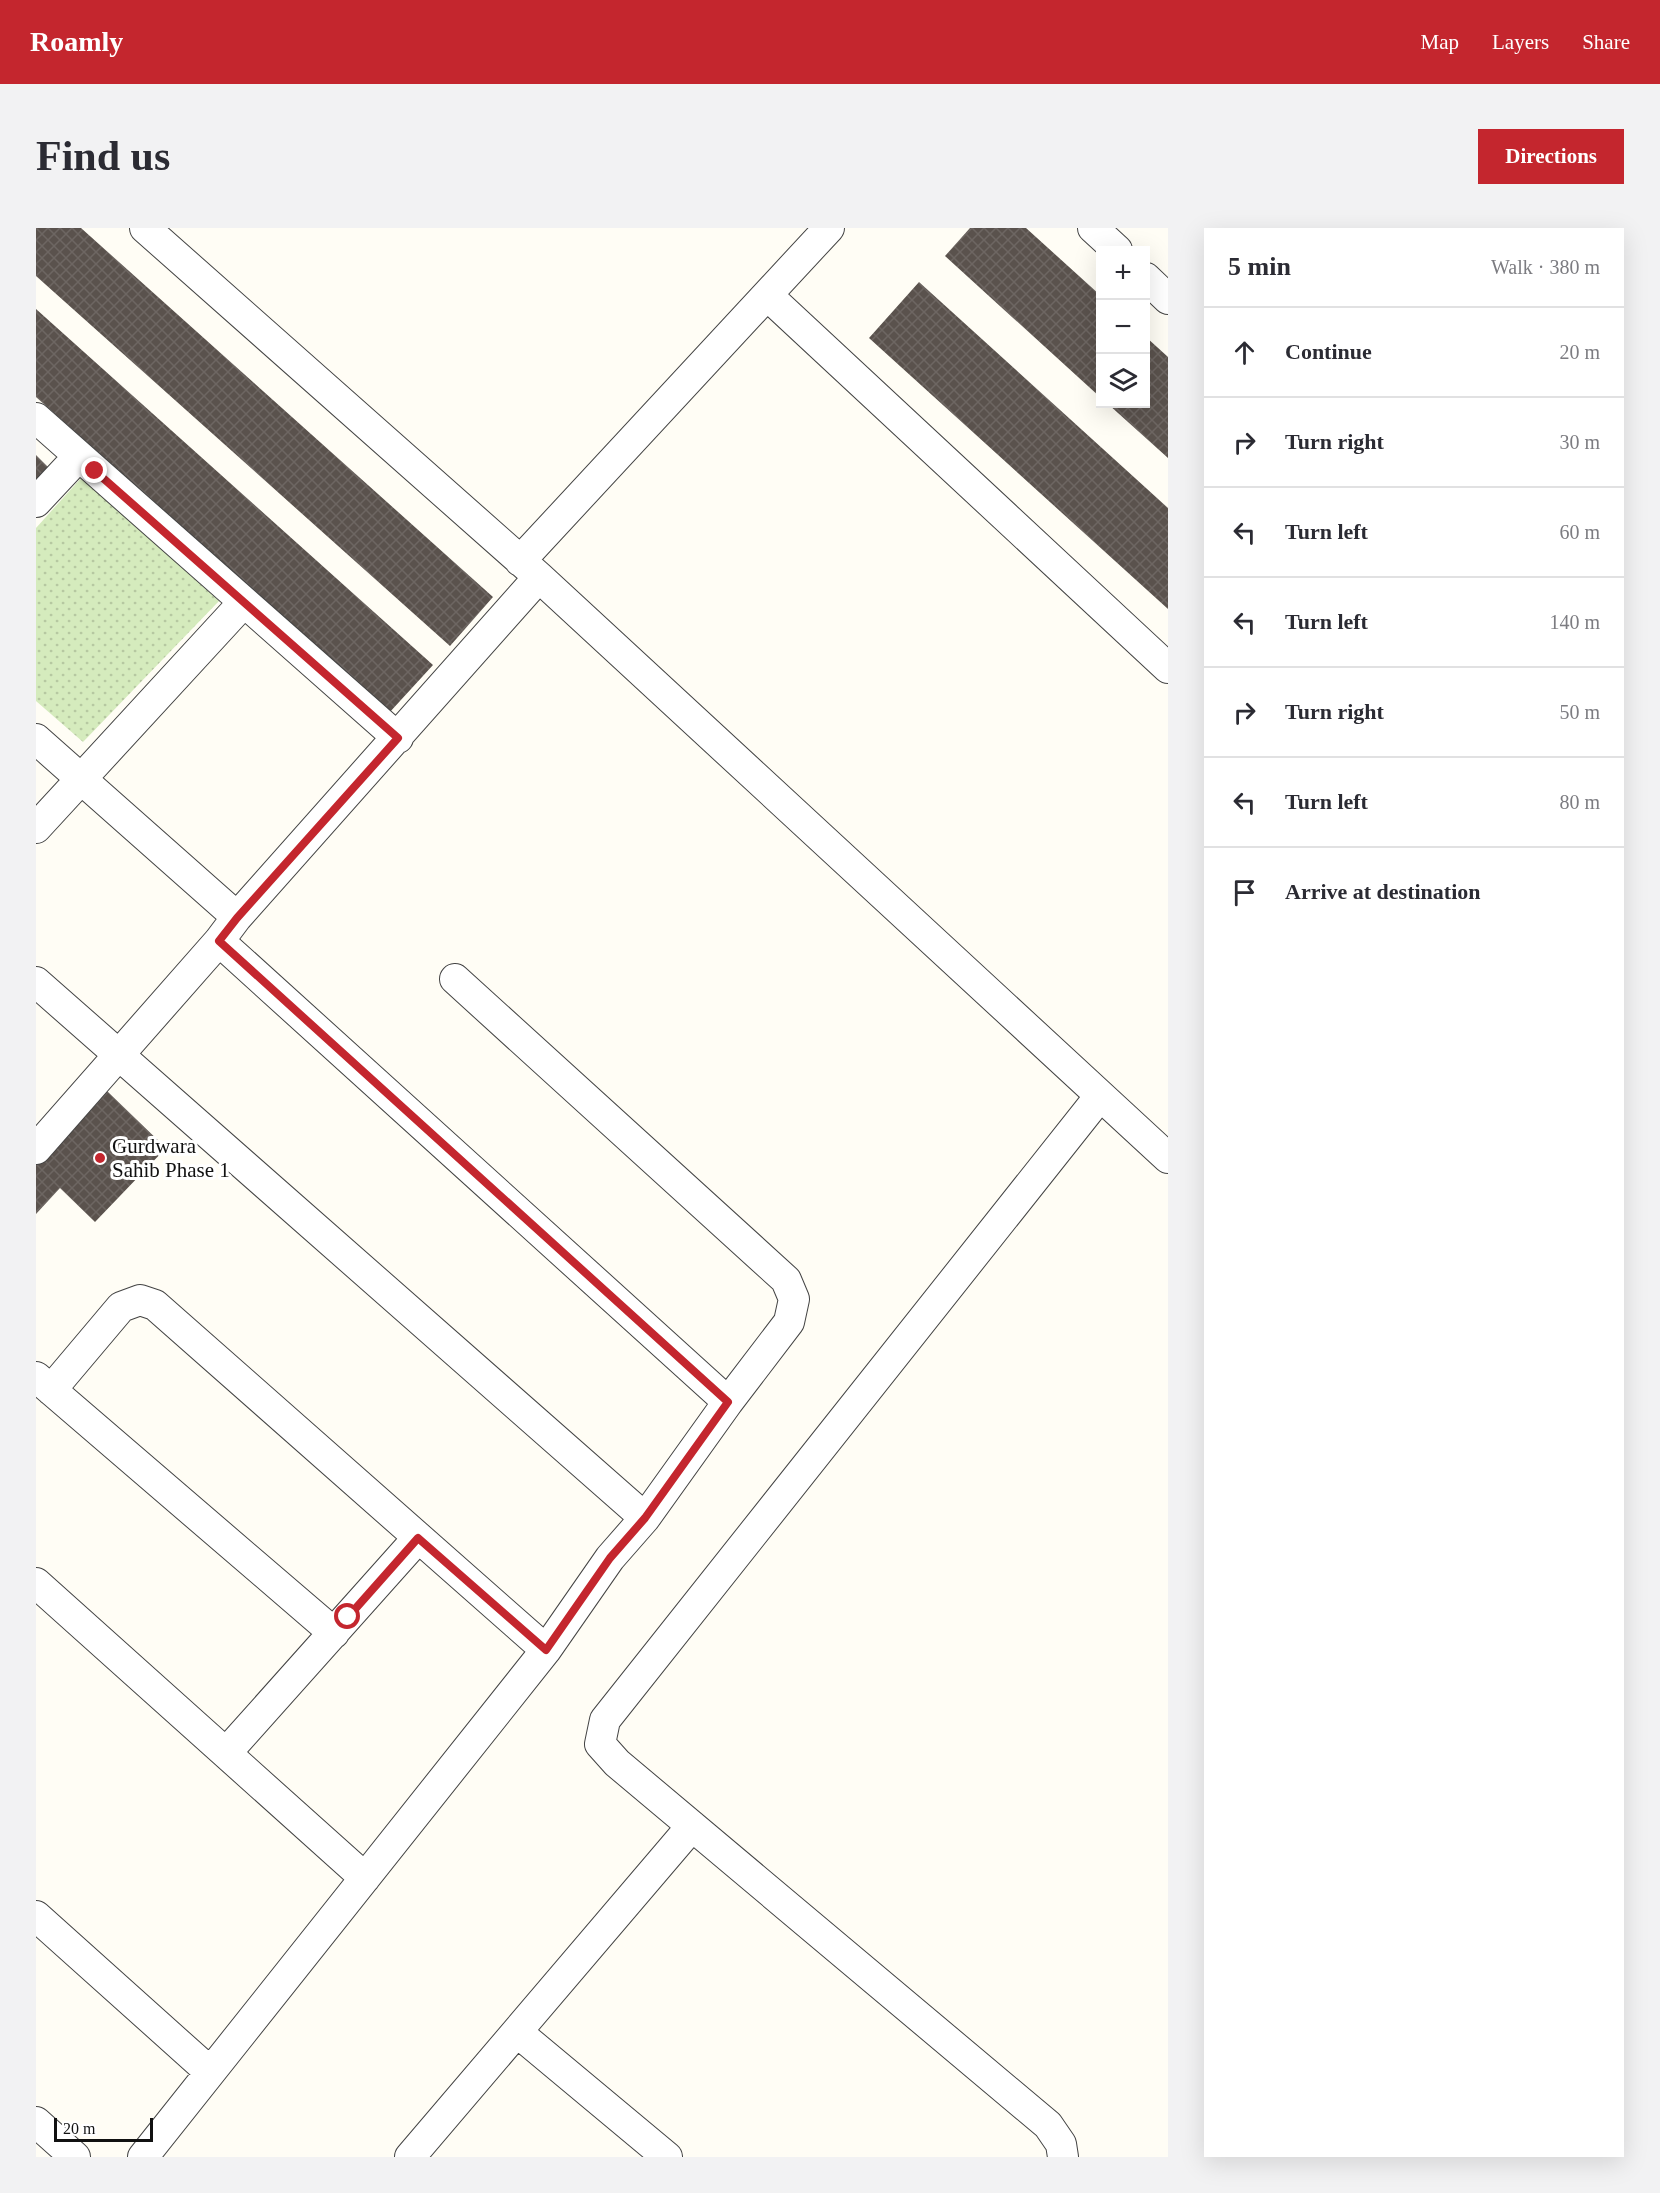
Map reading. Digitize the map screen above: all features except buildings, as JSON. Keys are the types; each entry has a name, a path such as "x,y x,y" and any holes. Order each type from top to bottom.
{"street":[{"path":"145,228 530,569 1168,1158"},
{"path":"36,1149 237,918 398,738 530,569 767,295 829,228"},
{"path":"1093,228 1113,246"},
{"path":"1150,282 1168,299"},
{"path":"767,295 1163,653"},
{"path":"36,418 398,738"},
{"path":"36,502 78,456"},
{"path":"36,828 244,602"},
{"path":"36,739 237,918"},
{"path":"219,941 728,1402"},
{"path":"143,2157 546,1650 610,1558 645,1518 789,1322 794,1299 786,1280 455,979"},
{"path":"36,982 645,1518"},
{"path":"1063,2157 1061,2144 1048,2125 617,1763 600,1744 605,1720 1100,1096"},
{"path":"334,1633 44,1384 121,1307 140,1300 155,1305 546,1650"},
{"path":"226,1753 418,1538"},
{"path":"36,1583 365,1878"},
{"path":"410,2157 692,1826"},
{"path":"36,1916 210,2072"},
{"path":"516,2032 667,2157"},
{"path":"40,2132 75,2157"}],"green space":[{"path":"82,477 219,601 83,742 36,701 36,528"}],"place":[{"name":"Gurdwara Sahib Phase 1","path":"100,1158"}],"route":[{"path":"95,471 398,738 219,941 728,1402 645,1518 610,1558 546,1650 418,1538 348,1617"}]}
